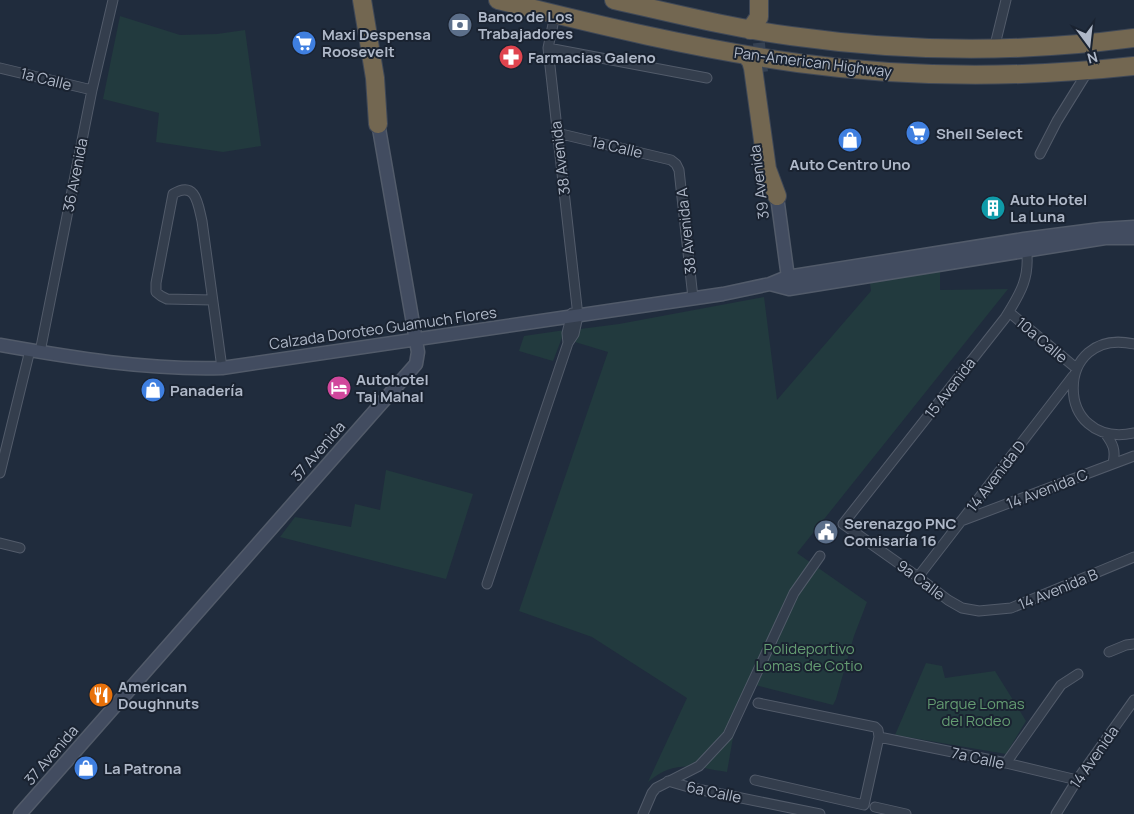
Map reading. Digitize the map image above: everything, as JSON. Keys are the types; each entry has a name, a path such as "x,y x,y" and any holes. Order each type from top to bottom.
{"highway":[{"path":"362,0 375,78 378,124"},
{"name":"Pan-American Highway","path":"498,0 645,35 746,55 817,65 913,74 973,75 1134,66"},
{"name":"Pan-American Highway","path":"614,0 753,25 832,42 886,46 994,49 1097,43 1134,38"},
{"path":"753,25 759,17 759,0"},
{"path":"746,55 754,68 767,169 777,196"}],"main road":[{"name":"37 Avenida","path":"20,814 416,364 418,358 415,340 355,0"},
{"path":"753,25 754,0"},
{"name":"39 Avenida","path":"762,72 788,283"},
{"name":"Calzada Doroteo Guamuch Flores","path":"0,345 124,364 189,369 222,368 694,298 770,284 788,283 1026,245 1101,229 1134,227"},
{"name":"Calzada Doroteo Guamuch Flores","path":"1026,245 1105,238 1134,238"}],"street":[{"name":"36 Avenida","path":"0,473 35,351 113,0"},
{"path":"994,49 1006,0"},
{"name":"38 Avenida","path":"487,584 568,343 574,334 577,294 548,48 555,14"},
{"path":"1097,43 1134,32"},
{"path":"548,48 707,78"},
{"name":"1a Calle","path":"0,68 92,90"},
{"path":"1040,154 1057,121 1089,70"},
{"name":"1a Calle","path":"557,134 671,160 676,164"},
{"name":"38 Avenida A","path":"676,164 679,170 694,298"},
{"path":"212,300 167,299 156,292 156,283 173,194 180,190 188,190 194,193 198,203 222,368"},
{"name":"15 Avenida","path":"843,524 1017,300 1026,279 1026,245"},
{"name":"10a Calle","path":"1009,312 1075,372"},
{"name":"14 Avenida D","path":"918,577 1075,372 1084,356 1108,342 1122,341 1134,344"},
{"path":"1075,372 1072,390 1074,404 1082,417 1092,427 1105,433 1121,435 1134,433"},
{"path":"1105,433 1113,443 1114,463"},
{"name":"14 Avenida C","path":"960,522 1134,456"},
{"name":"9a Calle","path":"843,524 948,600 962,608 979,611"},
{"path":"0,543 20,548"},
{"path":"643,814 656,788 699,766 728,735 794,593 820,556"},
{"name":"14 Avenida B","path":"979,611 1011,608 1134,557"},
{"path":"1109,652 1134,644"},
{"path":"1006,763 1061,685 1078,674"},
{"name":"14 Avenida","path":"1056,814 1077,780 1134,700"},
{"path":"758,703 875,727 879,732 879,737"},
{"name":"6a Calle","path":"755,780 864,805 879,737"},
{"name":"7a Calle","path":"879,737 1006,763 1077,780"},
{"name":"6a Calle","path":"668,781 692,788 820,814"},
{"path":"875,807 906,814"}],"green space":[{"path":"120,16 180,35 217,34 245,30 261,146 223,152 156,142 159,113 103,99"},
{"name":"Polideportivo Lomas de Cotio","path":"940,271 940,290 1008,289 797,553 867,602 854,636 833,705 755,685 746,688 740,697 727,772 686,766 676,767 667,770 648,782 687,698 592,637 519,611 608,352 575,342 580,329 619,324 764,297 777,400 871,291 870,283"},
{"path":"565,330 553,361 519,351 524,336"},
{"path":"386,470 473,494 446,579 280,537 295,517 351,527 355,504 380,510"},
{"name":"Parque Lomas del Rodeo","path":"926,663 942,666 945,678 995,671 1026,721 1006,754 895,735"}],"tunnel":[{"path":"757,25 762,72"}],"place":[{"name":"Banco de Los Trabajadores","path":"460,25"},
{"name":"Maxi Despensa Roosevelt","path":"304,43"},
{"name":"Farmacias Galeno","path":"511,57"},
{"name":"Shell Select","path":"918,133"},
{"name":"Auto Centro Uno","path":"850,140"},
{"name":"Auto Hotel La Luna","path":"993,208"},
{"name":"Autohotel Taj Mahal","path":"339,388"},
{"name":"Panadería","path":"153,390"},
{"name":"Serenazgo PNC Comisaría 16","path":"826,532"},
{"name":"American Doughnuts","path":"101,695"},
{"name":"La Patrona","path":"86,768"}]}
